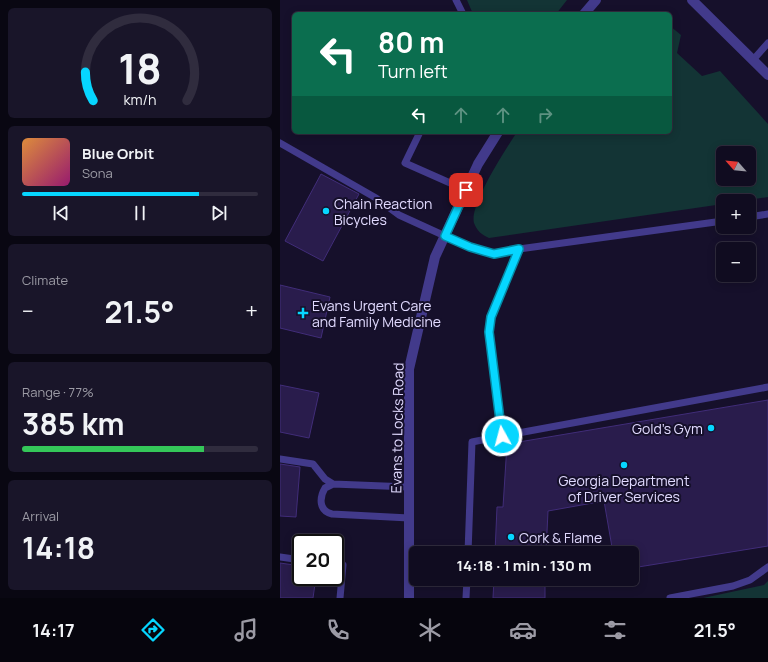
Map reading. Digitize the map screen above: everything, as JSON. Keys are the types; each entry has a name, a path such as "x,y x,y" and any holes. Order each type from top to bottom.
{"street":[{"path":"586,12 596,0"},
{"path":"692,0 768,75"},
{"name":"Evans to Locks Road","path":"409,598 409,370 435,257 478,164 497,134"}],"lane":[{"path":"456,0 462,12"},
{"path":"753,60 768,43"},
{"path":"419,134 405,163 466,190"},
{"path":"280,143 376,198 399,215 470,247 494,254 519,249 716,221"},
{"path":"756,216 768,214"},
{"path":"502,436 489,332 491,317 519,249"},
{"path":"468,546 472,442 768,387"},
{"path":"280,459 312,464 325,479 333,484"},
{"path":"409,487 333,484 327,485 322,493 322,505 327,513 409,518"},
{"path":"280,557 292,559"},
{"path":"670,598 733,586 750,580 768,568"},
{"path":"340,598 341,586"},
{"path":"466,598 467,586"}],"green space":[{"path":"467,0 567,0 558,12 472,12"},
{"path":"672,28 681,35 677,53 702,76 720,71 768,124 768,197 756,199 756,194 716,194 716,205 489,238 484,236 475,226 474,215 477,204 490,177 516,134 672,134"},
{"path":"768,581 768,598 703,598 764,585"}],"building":[{"name":"Chain Reaction Bicycles","path":"321,174 359,194 323,261 285,241"},
{"name":"Evans Urgent Care and Family Medicine","path":"280,285 330,297 321,338 280,328"},
{"path":"280,385 319,393 309,438 280,432"},
{"path":"768,400 768,546 639,567 639,546 612,546 604,501 548,511 546,546 495,546 497,507 503,507 507,444"},
{"path":"280,464 300,467 296,517 280,516"},
{"path":"280,563 292,565 292,586 315,586 313,598 280,598"},
{"path":"494,586 545,586 545,598 493,598"}],"place":[{"name":"Chain Reaction Bicycles","path":"326,211"},
{"name":"Evans Urgent Care and Family Medicine","path":"303,313"},
{"name":"Gold's Gym","path":"711,428"},
{"name":"Georgia Department of Driver Services","path":"624,465"},
{"name":"Cork & Flame","path":"511,537"}],"route":[{"path":"466,190 445,236 470,247 494,254 519,249 491,317 489,332 502,436"}]}
